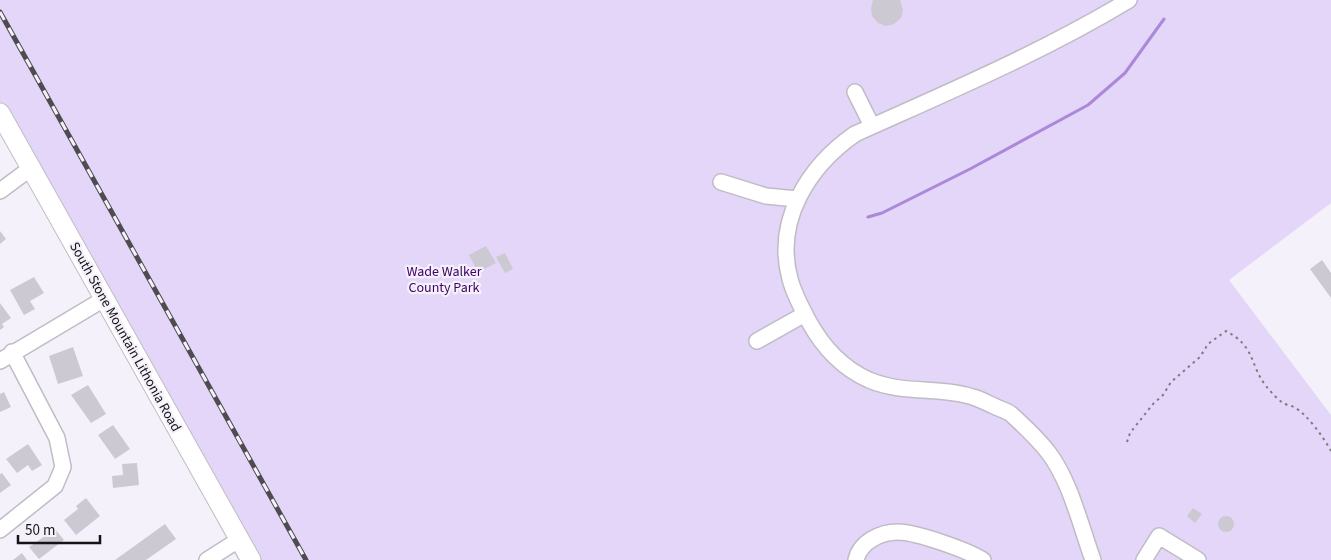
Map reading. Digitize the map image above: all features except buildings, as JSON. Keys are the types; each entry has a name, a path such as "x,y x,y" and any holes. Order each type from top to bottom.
{"main road":[{"name":"South Stone Mountain Lithonia Road","path":"0,113 251,560"}],"street":[{"path":"1093,560 1064,481 1048,452 1010,413 972,396 900,390 868,380 854,372 830,352 805,314 790,280 787,264 788,231 797,199 813,171 824,158 855,134 1054,43 1129,0"},
{"path":"855,92 872,126"},
{"path":"0,190 31,168"},
{"path":"722,182 766,196 797,199"},
{"path":"0,530 55,486 63,467 57,438 51,426 6,356 104,299"},
{"path":"756,340 805,314"},
{"path":"856,560 858,551 873,537 898,532 930,539 983,560"},
{"path":"1144,560 1159,536 1198,560"},
{"path":"207,560 240,539"}],"path":[{"path":"1127,442 1130,433 1153,404 1163,395 1171,382 1200,357 1208,344 1226,331 1247,347 1265,384 1273,394 1283,404 1293,406 1299,411 1323,436 1331,451"}],"green space":[{"name":"Wade Walker County Park","path":"0,0 1331,0 1331,203 1229,280 1331,415 1331,560 238,560 0,109"}],"waterway":[{"path":"868,217 882,213 970,169 1088,105 1125,73 1164,19"}],"railway":[{"path":"0,12 306,560"}]}
